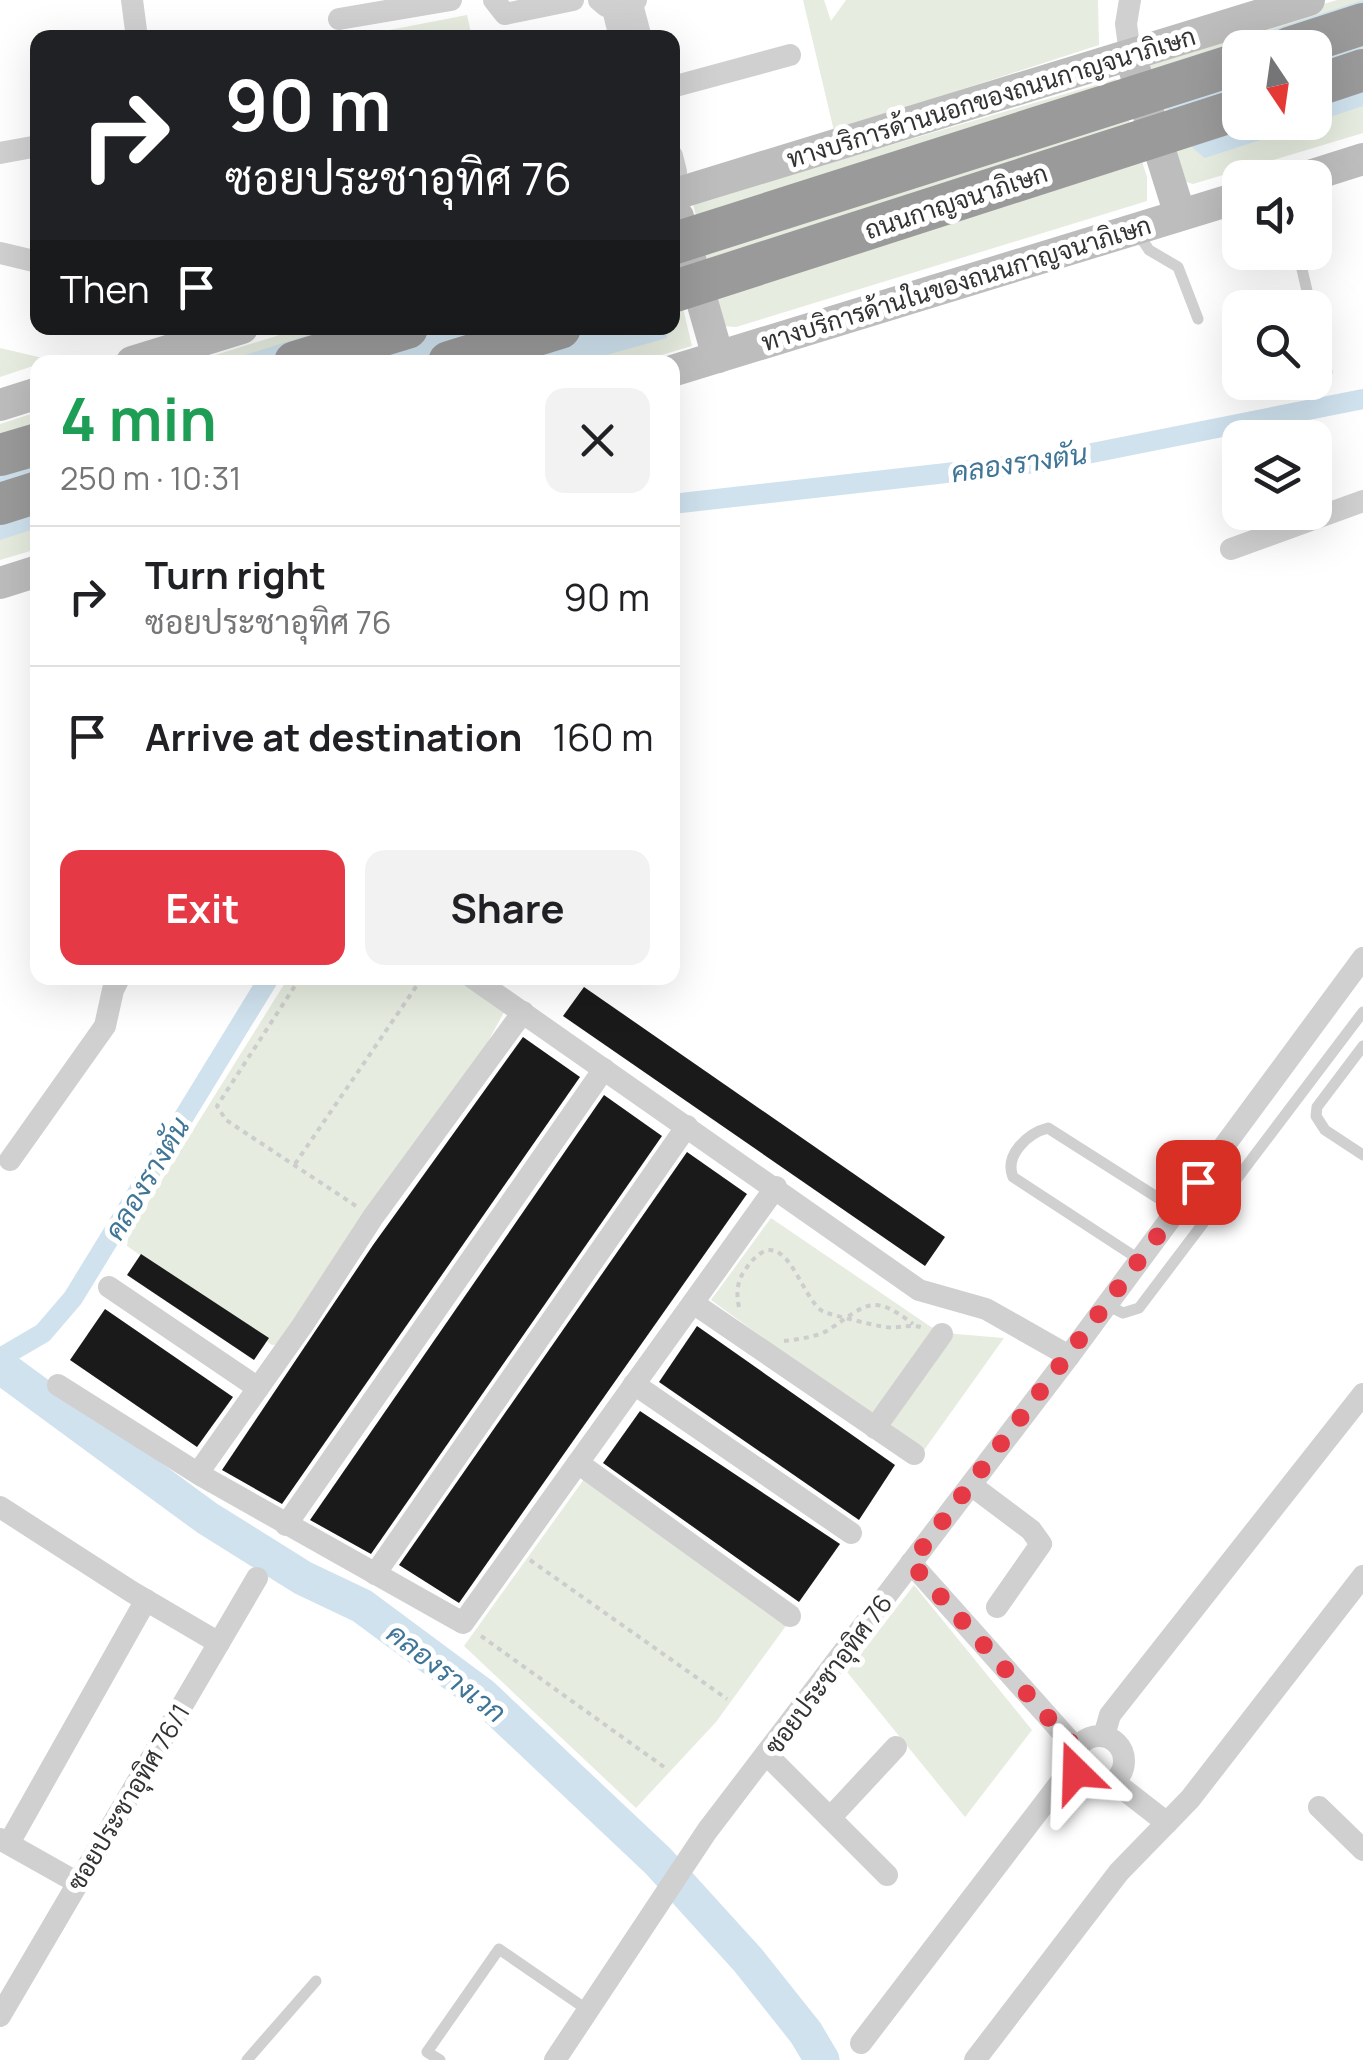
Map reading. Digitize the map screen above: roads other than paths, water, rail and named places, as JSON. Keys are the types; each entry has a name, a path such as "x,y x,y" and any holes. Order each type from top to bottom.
{"highway":[{"path":"1332,34 1363,24"},
{"name":"ถนนกาญจนาภิเษก","path":"680,241 1222,69"},
{"path":"1332,80 1363,70"},
{"name":"ถนนกาญจนาภิเษก","path":"680,289 1222,115"},
{"path":"319,355 383,335"},
{"path":"472,355 537,335"},
{"path":"0,456 30,447"},
{"path":"0,504 30,495"}],"main road":[{"name":"ทางบริการด้านนอกของถนนกาญจนาภิเษก","path":"680,193 1309,0"},
{"path":"1130,53 1180,215"},
{"path":"1332,169 1363,159"},
{"name":"ทางบริการด้านในของถนนกาญจนาภิเษก","path":"680,368 1222,202"},
{"path":"680,223 718,356"},
{"path":"155,355 219,335"},
{"path":"0,405 30,396"},
{"path":"0,583 30,574"}],"street":[{"path":"132,0 136,30"},
{"path":"339,19 451,0"},
{"path":"494,0 505,14 573,0"},
{"path":"1130,0 1126,24 1130,53"},
{"path":"620,3 620,30"},
{"path":"620,3 636,30"},
{"path":"680,84 790,55"},
{"path":"0,153 30,147"},
{"path":"0,253 30,260"},
{"path":"1231,549 1363,501"},
{"name":"ซอยประชาอุทิศ 76","path":"554,2060 708,1831 1069,1356 1363,958"},
{"path":"10,1160 105,1026 117,985"},
{"path":"483,985 919,1290 986,1309 1069,1356"},
{"path":"198,1473 373,1218 523,1012"},
{"path":"286,1525 604,1069"},
{"path":"374,1574 687,1126"},
{"path":"58,1385 286,1525 463,1623 776,1187"},
{"path":"109,1287 258,1388"},
{"path":"693,1302 914,1454"},
{"path":"875,1428 942,1334"},
{"path":"634,1384 851,1534"},
{"path":"1104,1736 1110,1715 1363,1394"},
{"path":"578,1463 790,1616"},
{"path":"972,1484 1031,1530 1040,1544 997,1607"},
{"path":"0,1507 219,1643"},
{"path":"860,2044 1060,1784 1076,1761 1088,1738 1104,1736 1118,1744 1124,1759 1113,1781 1089,1784 1076,1761 911,1563"},
{"path":"975,2060 1120,1872 1190,1799 1363,1576"},
{"name":"ซอยประชาอุทิศ 76/1","path":"0,2016 256,1578"},
{"path":"78,1883 4,1841 146,1600"},
{"path":"830,1818 896,1747"},
{"path":"766,1754 887,1875"},
{"path":"1113,1781 1167,1823"},
{"path":"1319,1807 1363,1850"}],"lane":[{"path":"1134,229 1150,250 1178,266 1198,319"},
{"path":"1107,1305 1123,1313 1139,1308 1363,1012"},
{"path":"1363,1046 1317,1107 1316,1116 1326,1130 1363,1155"},
{"path":"1140,1260 1013,1176 1012,1158 1030,1136 1048,1128 1176,1210"},
{"path":"440,2060 427,2052 498,1949 589,2011"},
{"path":"248,2060 316,1981"}],"water":[{"path":"1363,0 1363,106 1332,116 1332,30 1272,30"},
{"path":"1222,46 1222,140 1261,140 1205,158 1176,128 1167,107 1159,67"},
{"path":"309,335 667,335 607,355 245,355"},
{"path":"30,424 30,530 0,540 0,434"}],"waterway":[{"name":"คลองรางตัน","path":"680,503 1052,461 1363,399"},
{"name":"คลองรางตัน","path":"0,1358 43,1333 73,1298 265,985"},
{"name":"คลองรางเวก","path":"0,1366 207,1518 303,1578 362,1606 482,1695 658,1861 748,1960 806,2033 822,2060"}]}
